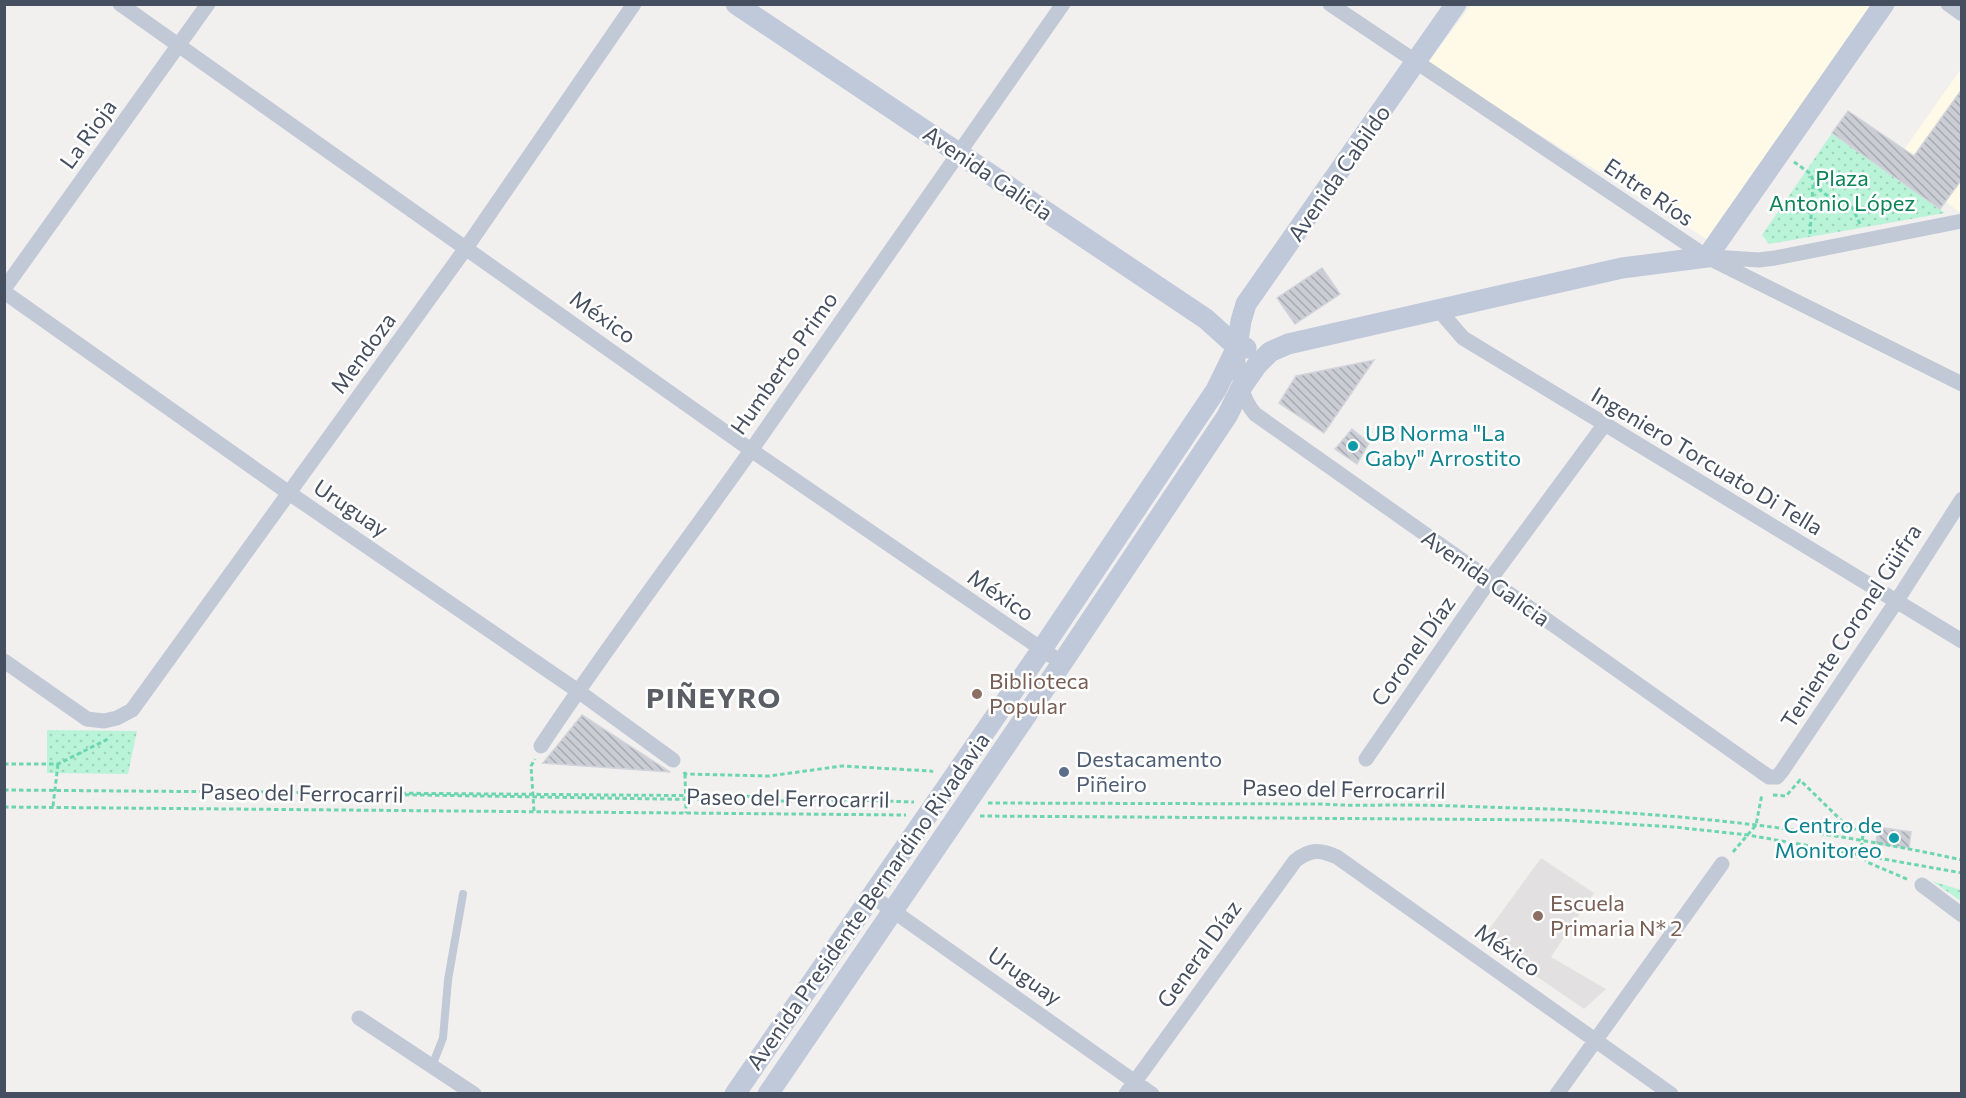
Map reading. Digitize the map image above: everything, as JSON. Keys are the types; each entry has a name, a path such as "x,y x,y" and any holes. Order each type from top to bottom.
{"main road":[{"name":"Avenida Galicia","path":"736,4 1206,319 1237,347"},
{"name":"Avenida Cabildo","path":"1237,347 1240,321 1246,304 1456,4"},
{"path":"1237,347 1270,352 1288,344 1622,268 1707,257 1884,4"},
{"name":"Avenida Presidente Bernardino Rivadavia","path":"735,1094 872,896 925,809 948,783 1042,650 1216,390 1237,347"},
{"name":"Avenida Presidente Bernardino Rivadavia","path":"768,1094 1062,663 1227,416 1241,388 1270,352"}],"street":[{"name":"México","path":"120,4 751,450 1062,663"},
{"name":"La Rioja","path":"4,290 208,4"},
{"name":"Mendoza","path":"120,716 132,710 466,248 634,4"},
{"name":"Humberto Primo","path":"541,746 1064,4"},
{"name":"Entre Ríos","path":"1330,4 1707,257 1962,384"},
{"path":"1948,4 1962,14"},
{"path":"1707,257 1759,260 1962,221"},
{"name":"Uruguay","path":"4,290 289,493 578,691 673,760"},
{"name":"Ingeniero Torcuato Di Tella","path":"1438,309 1463,338 1962,641"},
{"name":"Avenida Galicia","path":"1237,347 1241,388 1245,403 1255,414 1763,774 1777,777"},
{"name":"Coronel Díaz","path":"1366,759 1490,581 1604,424"},
{"name":"Teniente Coronel Güifra","path":"1777,777 1896,602 1962,499"},
{"path":"4,661 87,719 104,722 120,716"},
{"name":"México","path":"1315,850 1326,851 1337,857 1671,1094"},
{"name":"General Díaz","path":"1130,1087 1295,861 1305,852 1315,850"},
{"path":"1557,1094 1722,864"},
{"path":"1922,885 1962,915"},
{"name":"Uruguay","path":"872,896 1130,1087 1152,1094"},
{"path":"359,1018 474,1094"}],"lane":[{"path":"432,1066 443,1038 448,980 463,894"}],"path":[{"path":"1780,153 1811,174 1813,182 1809,252"},
{"path":"1813,182 1822,193 1852,207 1864,240"},
{"path":"4,765 58,764 106,740 120,716"},
{"path":"534,811 531,766 541,746"},
{"path":"673,760 686,774 686,813"},
{"path":"53,807 58,764"},
{"path":"686,774 769,776 842,766 931,771 948,783"},
{"path":"1722,864 1756,825 1762,794 1786,796 1800,780 1846,825 1863,833 1861,854 1867,862 1922,885"},
{"path":"4,789 925,809"},
{"name":"Paseo del Ferrocarril","path":"966,803 1322,804 1356,807 1411,805 1630,814 1756,825 1909,848 1962,860"},
{"name":"Paseo del Ferrocarril","path":"4,807 686,813 925,809"}],"shaded area":[{"path":"1471,5 1878,5 1719,247 1427,64"},
{"path":"1961,69 1961,211 1959,212 1896,161"},
{"name":"Escuela Primaria N* 2","path":"1541,858 1594,893 1551,957 1606,989 1584,1009 1482,939"}],"green space":[{"name":"Plaza Antonio López","path":"1832,133 1945,213 1769,244 1762,235"},
{"path":"47,730 137,731 128,774 47,773"},
{"path":"1932,881 1961,890 1961,901"}],"building":[{"path":"1962,89 1962,179 1940,209 1832,133 1848,111 1914,156"},
{"path":"1322,268 1340,294 1295,324 1277,298"},
{"path":"1374,360 1324,433 1279,403 1296,376"},
{"name":"UB Norma \"La Gaby\" Arrostito","path":"1352,429 1369,443 1357,464 1335,449"},
{"path":"582,715 670,772 543,763"},
{"name":"Centro de Monitoreo","path":"1878,827 1911,832 1909,848 1876,844"}],"place":[{"name":"UB Norma \"La Gaby\" Arrostito","path":"1353,446"},
{"name":"Biblioteca Popular","path":"977,694"},
{"name":"Destacamento Piñeiro","path":"1064,772"},
{"name":"Centro de Monitoreo","path":"1894,838"},
{"name":"Escuela Primaria N* 2","path":"1538,916"}],"district":[{"name":"PIÑEYRO","path":"714,698"}]}
